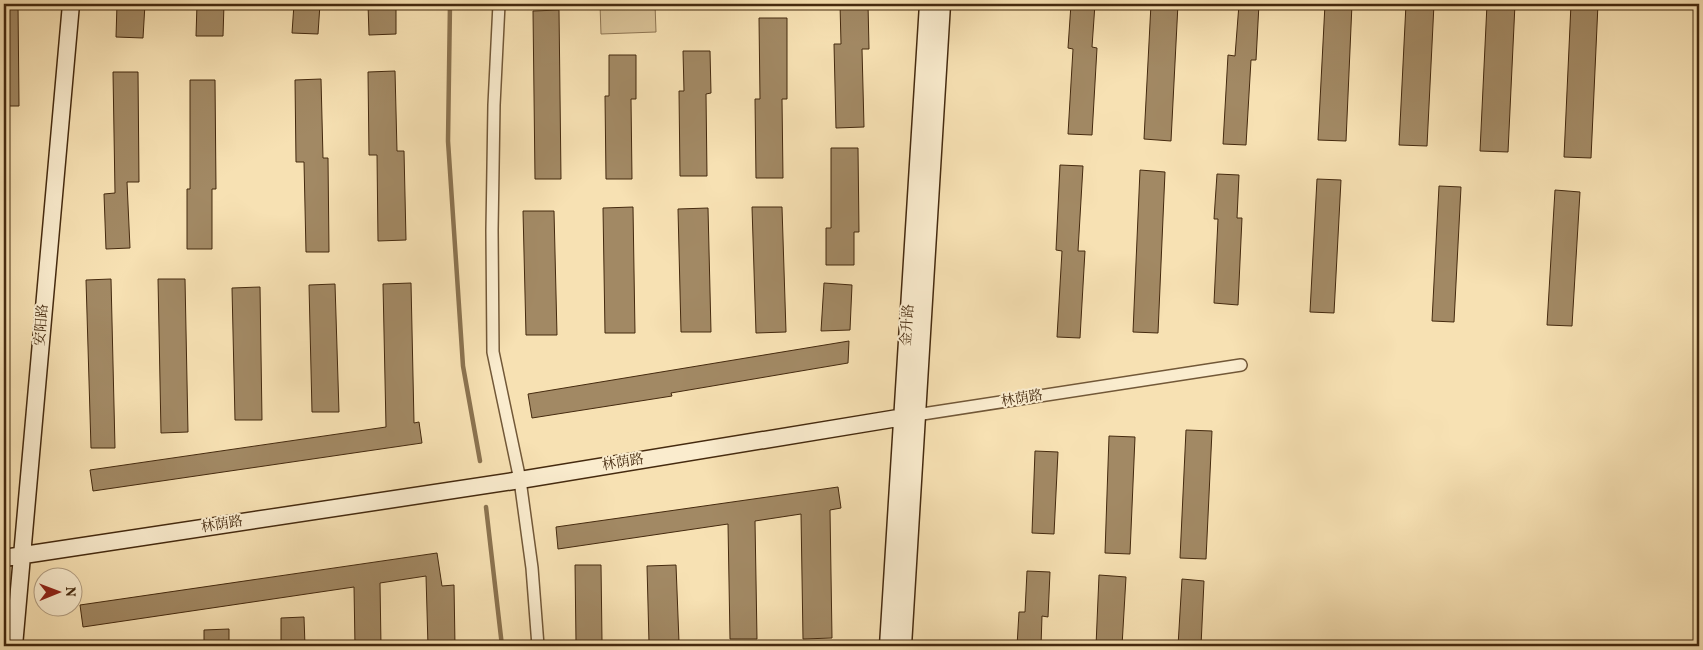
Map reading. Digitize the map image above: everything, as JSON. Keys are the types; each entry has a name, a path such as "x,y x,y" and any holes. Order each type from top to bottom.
{"street":[{"name":"安阳路","path":"14,646 71,4"},
{"path":"499,4 494,105 492,230 494,352 520,480 532,568 538,646"},
{"name":"金升路","path":"903,646 909,416 928,4"},
{"name":"金升路","path":"888,646 909,416 942,4"},
{"name":"林荫路","path":"4,558 520,480 909,416 1241,365"}],"shaded area":[{"path":"600,4 655,4 656,32 601,34"}],"building":[{"path":"4,4 18,4 19,106 4,106"},
{"path":"117,4 145,4 143,38 116,37"},
{"path":"197,4 224,4 223,36 196,36"},
{"path":"294,4 320,4 318,34 292,33"},
{"path":"368,4 396,4 396,34 369,35"},
{"path":"840,4 868,4 869,49 862,49 864,127 836,128 834,44 841,44"},
{"path":"1071,4 1095,4 1092,47 1097,48 1092,135 1068,134 1073,49 1068,48"},
{"path":"1151,4 1178,4 1171,141 1144,139"},
{"path":"1239,4 1259,4 1256,60 1251,60 1246,145 1223,144 1228,55 1235,56"},
{"path":"1325,4 1352,4 1346,141 1318,140"},
{"path":"1406,4 1434,4 1427,146 1399,145"},
{"path":"1487,4 1515,4 1508,152 1480,151"},
{"path":"1571,4 1598,4 1591,158 1564,157"},
{"path":"559,10 561,179 535,179 533,11"},
{"path":"759,18 787,18 787,99 782,99 783,178 756,178 755,99 760,99"},
{"path":"683,51 710,51 711,93 706,94 707,176 680,176 679,91 684,91"},
{"path":"609,55 636,55 636,99 631,99 632,179 606,179 605,96 609,96"},
{"path":"395,71 397,151 404,151 406,240 378,241 377,155 369,155 368,72"},
{"path":"113,72 138,72 139,182 127,182 130,248 106,249 104,194 115,193"},
{"path":"321,79 323,158 328,158 329,252 306,252 304,162 296,162 295,80"},
{"path":"190,80 215,80 216,189 212,189 212,249 187,249 187,189 190,189"},
{"path":"831,148 858,148 859,232 854,232 854,265 826,265 826,228 831,228"},
{"path":"1060,165 1083,166 1078,251 1085,251 1080,338 1057,337 1062,251 1056,250"},
{"path":"1140,170 1165,172 1158,333 1133,332"},
{"path":"1217,174 1239,175 1237,218 1242,218 1238,305 1214,303 1218,219 1214,219"},
{"path":"1317,179 1341,180 1334,313 1310,312"},
{"path":"1439,186 1461,187 1454,322 1432,321"},
{"path":"1555,190 1580,192 1572,326 1547,325"},
{"path":"633,207 635,333 605,333 603,208"},
{"path":"752,207 782,207 786,332 756,333"},
{"path":"708,208 711,332 681,332 678,209"},
{"path":"523,211 554,211 557,335 526,335"},
{"path":"111,279 115,448 91,448 86,280"},
{"path":"158,279 185,279 188,432 161,433"},
{"path":"411,283 414,423 419,422 422,443 93,491 90,470 386,427 383,284"},
{"path":"824,283 852,285 850,330 821,331"},
{"path":"335,284 339,412 312,412 309,285"},
{"path":"260,287 262,420 235,420 232,288"},
{"path":"849,341 848,363 671,393 672,396 532,418 528,394"},
{"path":"1186,430 1212,431 1206,559 1180,558"},
{"path":"1109,436 1135,437 1130,554 1105,553"},
{"path":"1035,451 1058,452 1054,534 1032,533"},
{"path":"838,487 841,508 830,510 832,638 803,639 801,514 755,521 757,639 730,639 728,524 558,549 556,527"},
{"path":"437,553 442,586 454,585 455,646 428,646 426,576 380,583 381,646 355,646 354,587 83,627 82,605"},
{"path":"575,565 601,565 602,641 576,642"},
{"path":"676,565 679,642 649,643 647,566"},
{"path":"1027,571 1050,572 1048,617 1042,616 1041,646 1017,646 1019,612 1025,612"},
{"path":"1099,575 1126,577 1122,646 1096,646"},
{"path":"1182,579 1204,581 1201,646 1178,646"},
{"path":"304,617 305,646 281,646 281,618"},
{"path":"229,629 229,646 204,646 204,630"}],"waterway":[{"path":"450,4 448,141 463,366 480,461"},
{"path":"486,507 502,646"}]}
